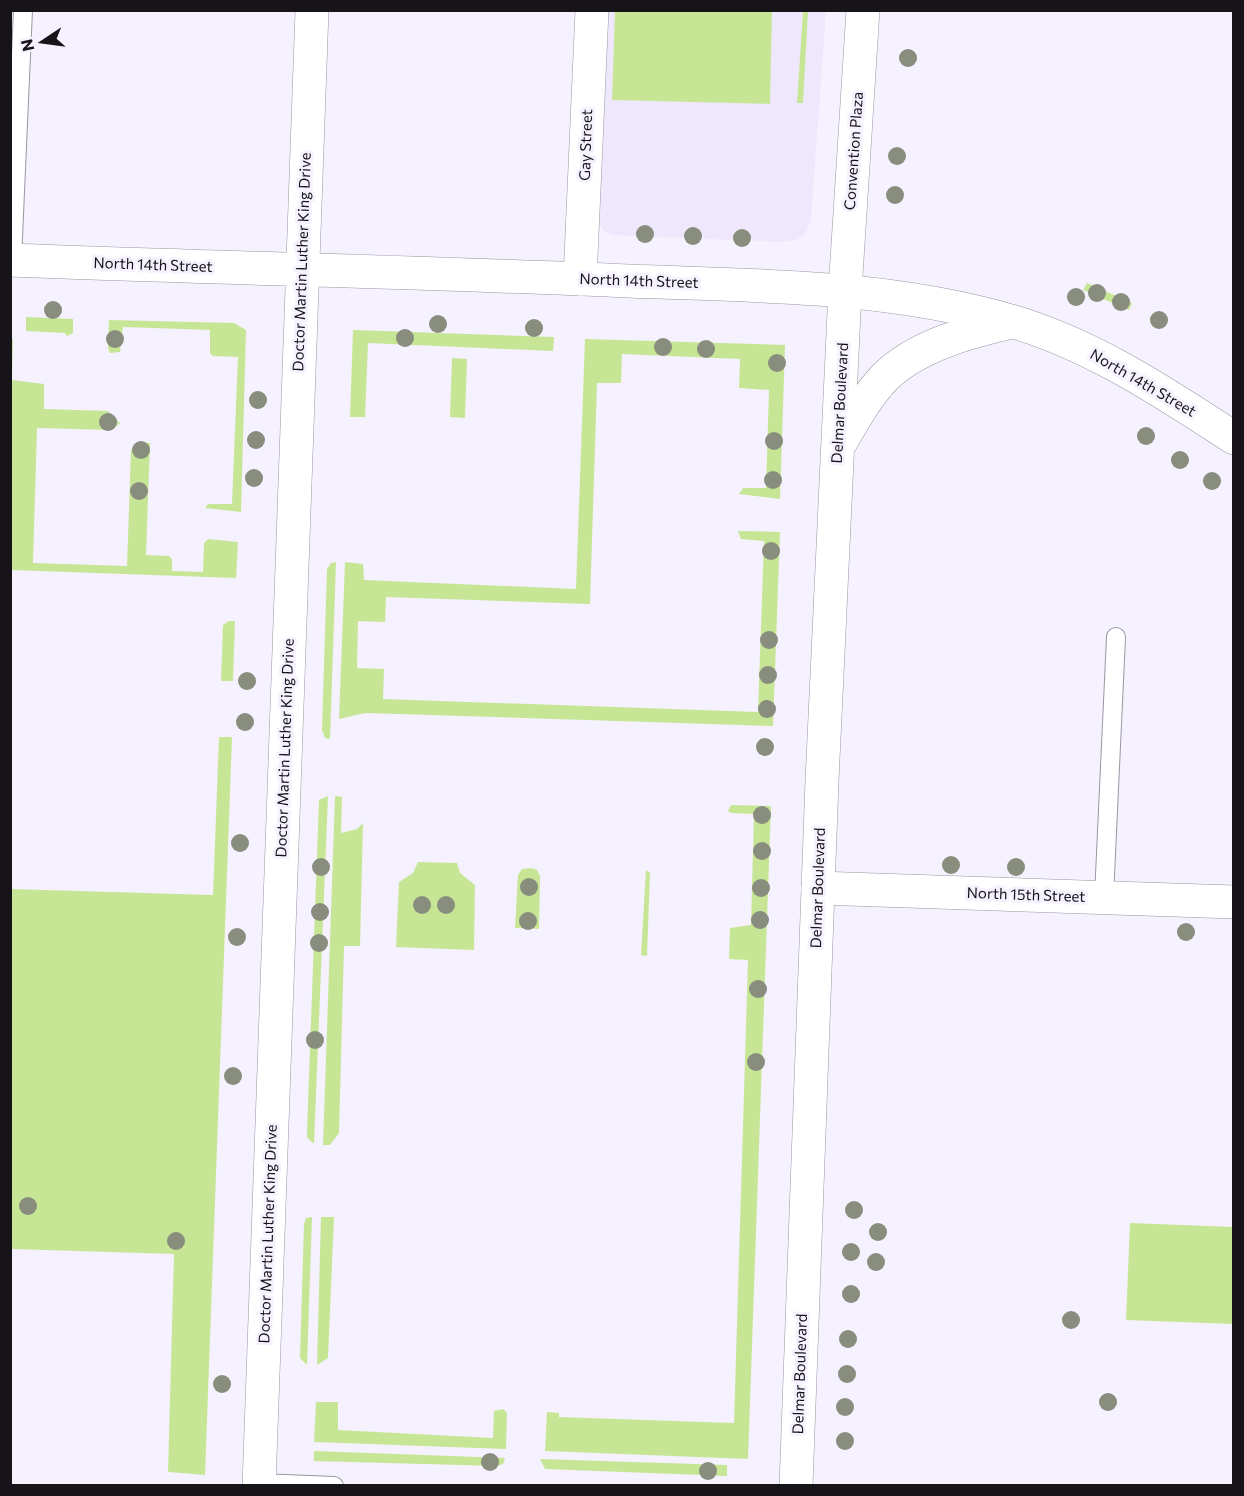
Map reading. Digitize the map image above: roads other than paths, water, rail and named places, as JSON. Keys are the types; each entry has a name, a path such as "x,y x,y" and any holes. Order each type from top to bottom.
{"main road":[{"name":"Doctor Martin Luther King Drive","path":"259,1484 312,10"},
{"name":"Gay Street","path":"580,279 592,10"},
{"name":"Convention Plaza","path":"845,291 863,10"},
{"name":"North 14th Street","path":"11,260 580,279 845,291 945,304 1064,339 1121,367 1233,438"},
{"name":"Delmar Boulevard","path":"796,1485 818,888 845,291"},
{"path":"838,446 870,394 907,360 956,338 1012,322"},
{"name":"North 15th Street","path":"818,888 1233,902"}],"lane":[{"path":"11,260 23,10"},
{"path":"1104,897 1116,637"},
{"path":"259,1484 334,1485"}]}
